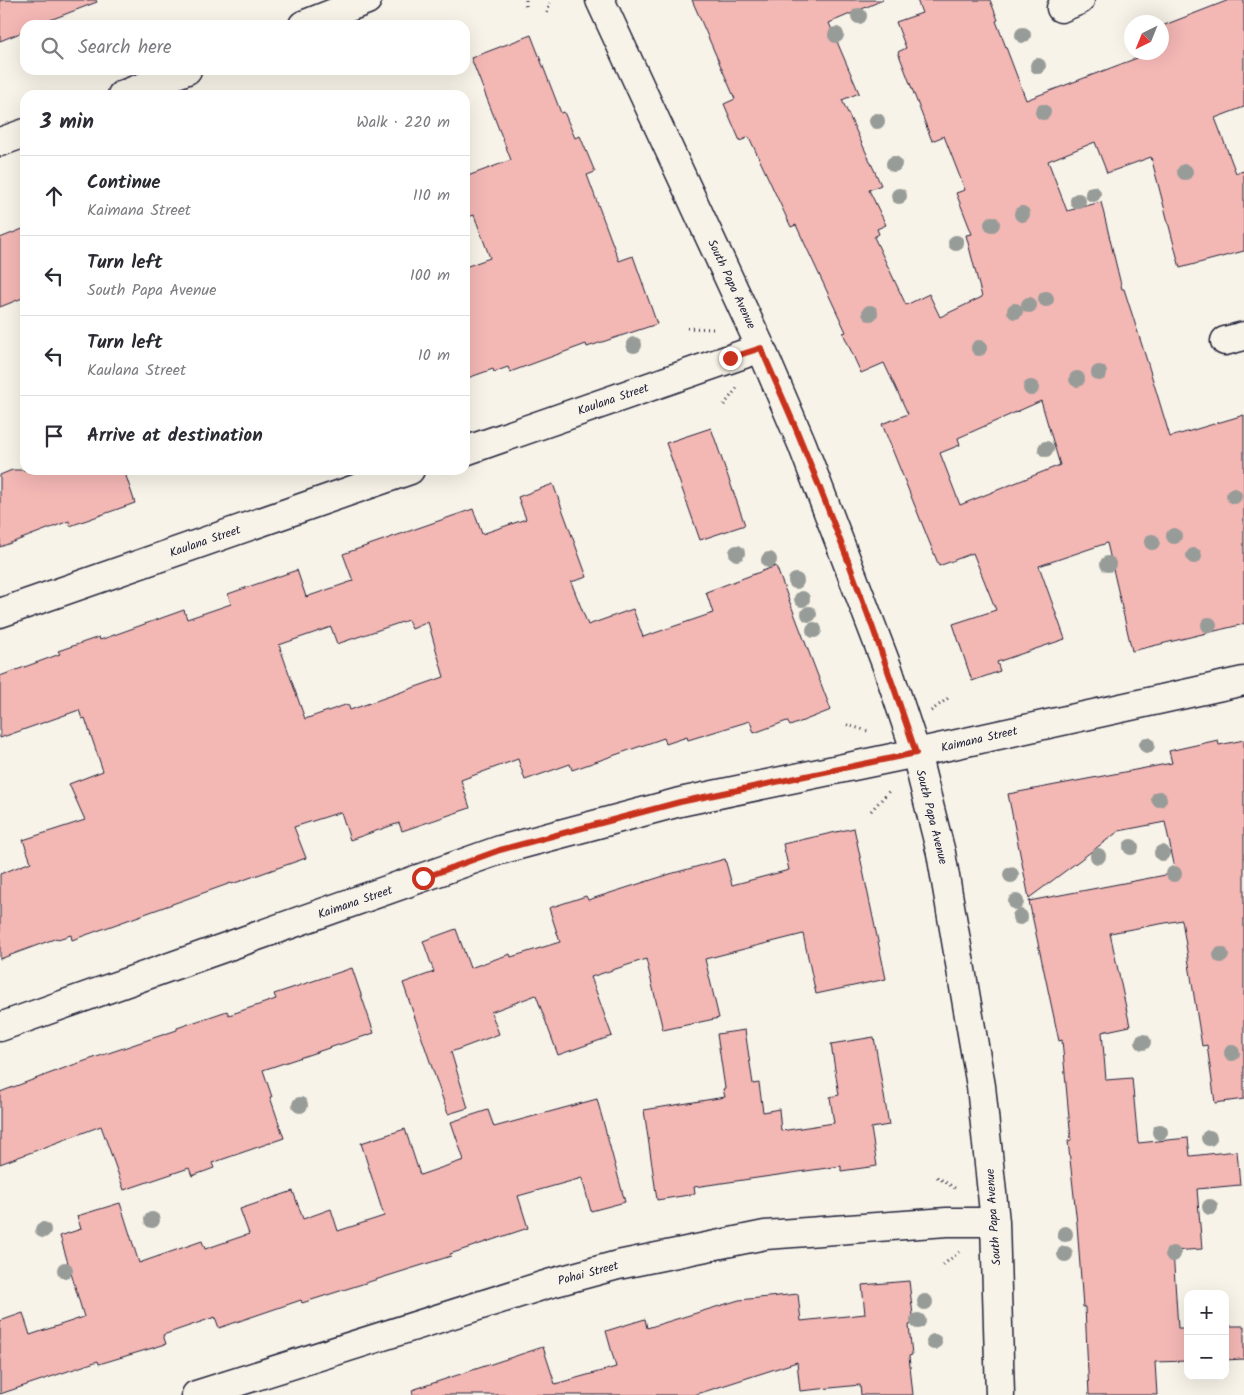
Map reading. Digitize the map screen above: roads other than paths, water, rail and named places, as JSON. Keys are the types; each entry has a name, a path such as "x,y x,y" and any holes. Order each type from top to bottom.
{"street":[{"path":"316,20 367,0"},
{"name":"South Papa Avenue","path":"600,0 761,348 802,444 888,669 916,753 941,853 979,1076 994,1222 1000,1395"},
{"path":"135,90 174,75"},
{"path":"0,142 20,135"},
{"name":"Kaulana Street","path":"470,449 761,348"},
{"name":"Kaulana Street","path":"0,612 396,475"},
{"name":"Kaimana Street","path":"0,1027 500,850 680,802 916,753 1244,681"},
{"name":"Pohai Street","path":"196,1395 548,1284 618,1265 765,1235 911,1224 994,1222"}]}
